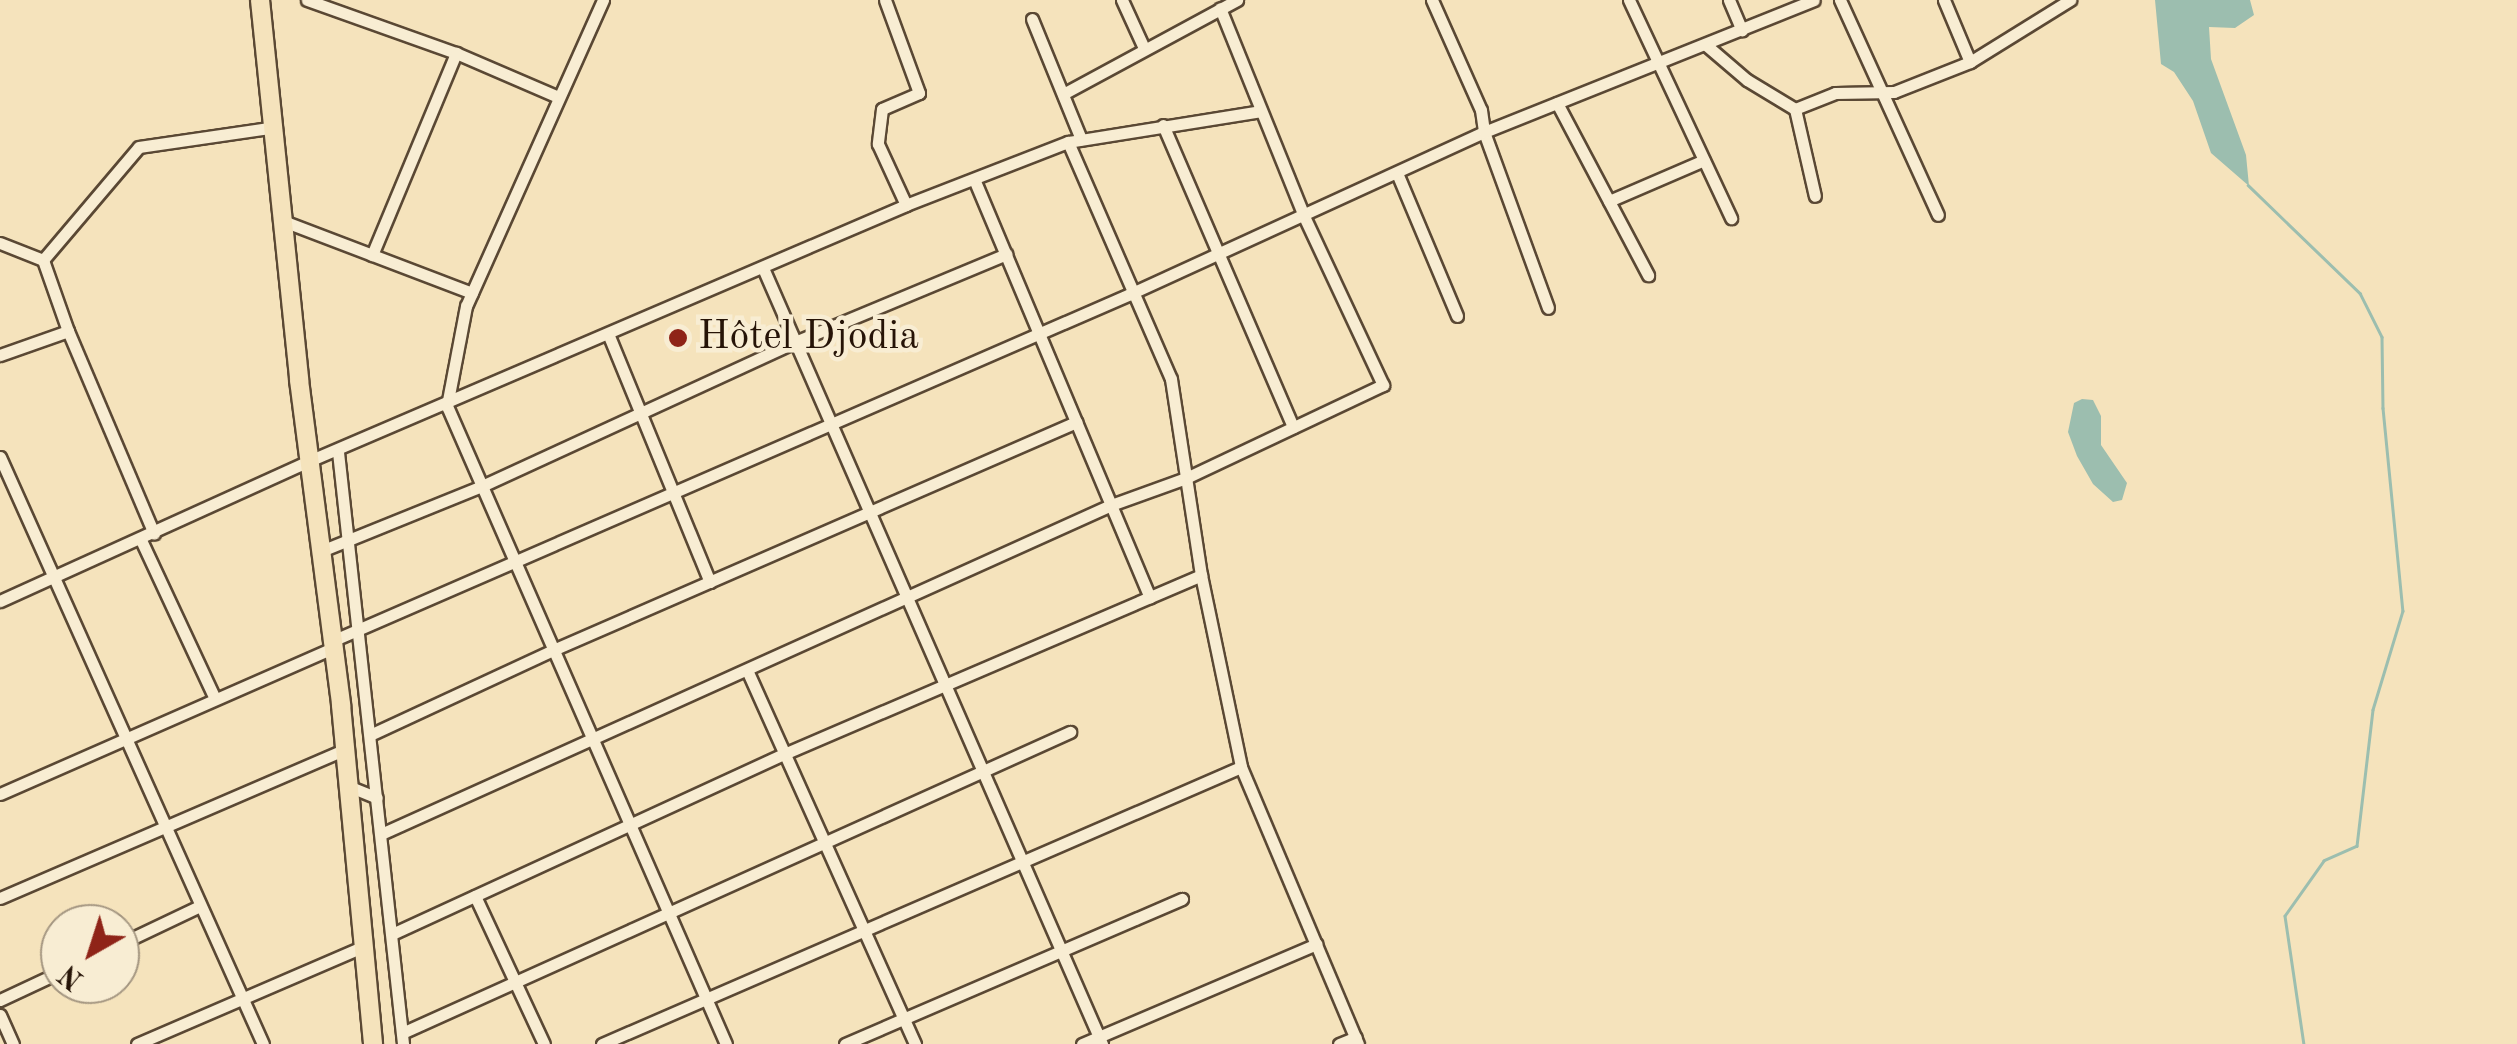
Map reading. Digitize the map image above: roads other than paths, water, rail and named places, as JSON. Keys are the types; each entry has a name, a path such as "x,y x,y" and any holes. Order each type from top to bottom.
{"main road":[{"path":"260,0 365,946 370,1043"}],"street":[{"path":"307,0 456,53 558,97"},
{"path":"603,0 472,293 446,406 726,1044"},
{"path":"885,0 919,93 882,109 878,144 906,205"},
{"path":"1122,0 1144,48"},
{"path":"1062,94 1237,0"},
{"path":"1432,0 1482,110 1484,132 1548,308"},
{"path":"1628,0 1731,218"},
{"path":"1729,0 1742,30"},
{"path":"0,794 333,645 359,628 516,564 1130,294 1484,132 1814,0"},
{"path":"1840,0 1938,214"},
{"path":"1944,0 1970,62"},
{"path":"1794,109 1835,94 1894,92 1970,62 2050,5 2070,0"},
{"path":"381,834 1111,506 1186,478 1383,385 1304,216 1220,8"},
{"path":"1032,18 1081,139"},
{"path":"1706,45 1747,80 1794,109 1815,196"},
{"path":"372,255 456,53"},
{"path":"1557,102 1648,275"},
{"path":"0,601 310,462 974,178 1068,142 1261,111"},
{"path":"1164,125 1293,427"},
{"path":"43,260 139,147 276,127"},
{"path":"1068,142 1130,294 1171,379 1201,575 1241,767 1357,1040 1339,1044"},
{"path":"1609,202 1704,160"},
{"path":"1396,172 1458,316"},
{"path":"974,178 1150,597"},
{"path":"286,222 472,293"},
{"path":"0,243 43,260 68,331 154,534"},
{"path":"321,551 482,486 795,342 1006,254"},
{"path":"763,268 1100,1040"},
{"path":"0,355 68,331"},
{"path":"608,336 676,492 710,582"},
{"path":"370,736 553,650 1076,422"},
{"path":"338,452 403,1039 516,981 1070,732"},
{"path":"0,457 4,475 54,577 262,1044"},
{"path":"141,540 215,699"},
{"path":"392,934 784,754 1201,575"},
{"path":"747,670 914,1044"},
{"path":"0,898 344,750"},
{"path":"602,1044 863,928 1023,865 1241,767"},
{"path":"348,786 377,798"},
{"path":"475,896 544,1044"},
{"path":"845,1044 1182,899"},
{"path":"140,934 200,906"},
{"path":"1082,1044 1100,1040 1317,944"},
{"path":"137,1044 365,946"},
{"path":"0,1000 40,981"},
{"path":"0,1015 13,1044"}],"waterway":[{"path":"2248,185 2360,293 2382,337 2383,408 2403,611 2373,710 2357,846 2324,861 2285,916 2304,1044"}],"place":[{"name":"Hôtel Djodia","path":"678,338"}]}
